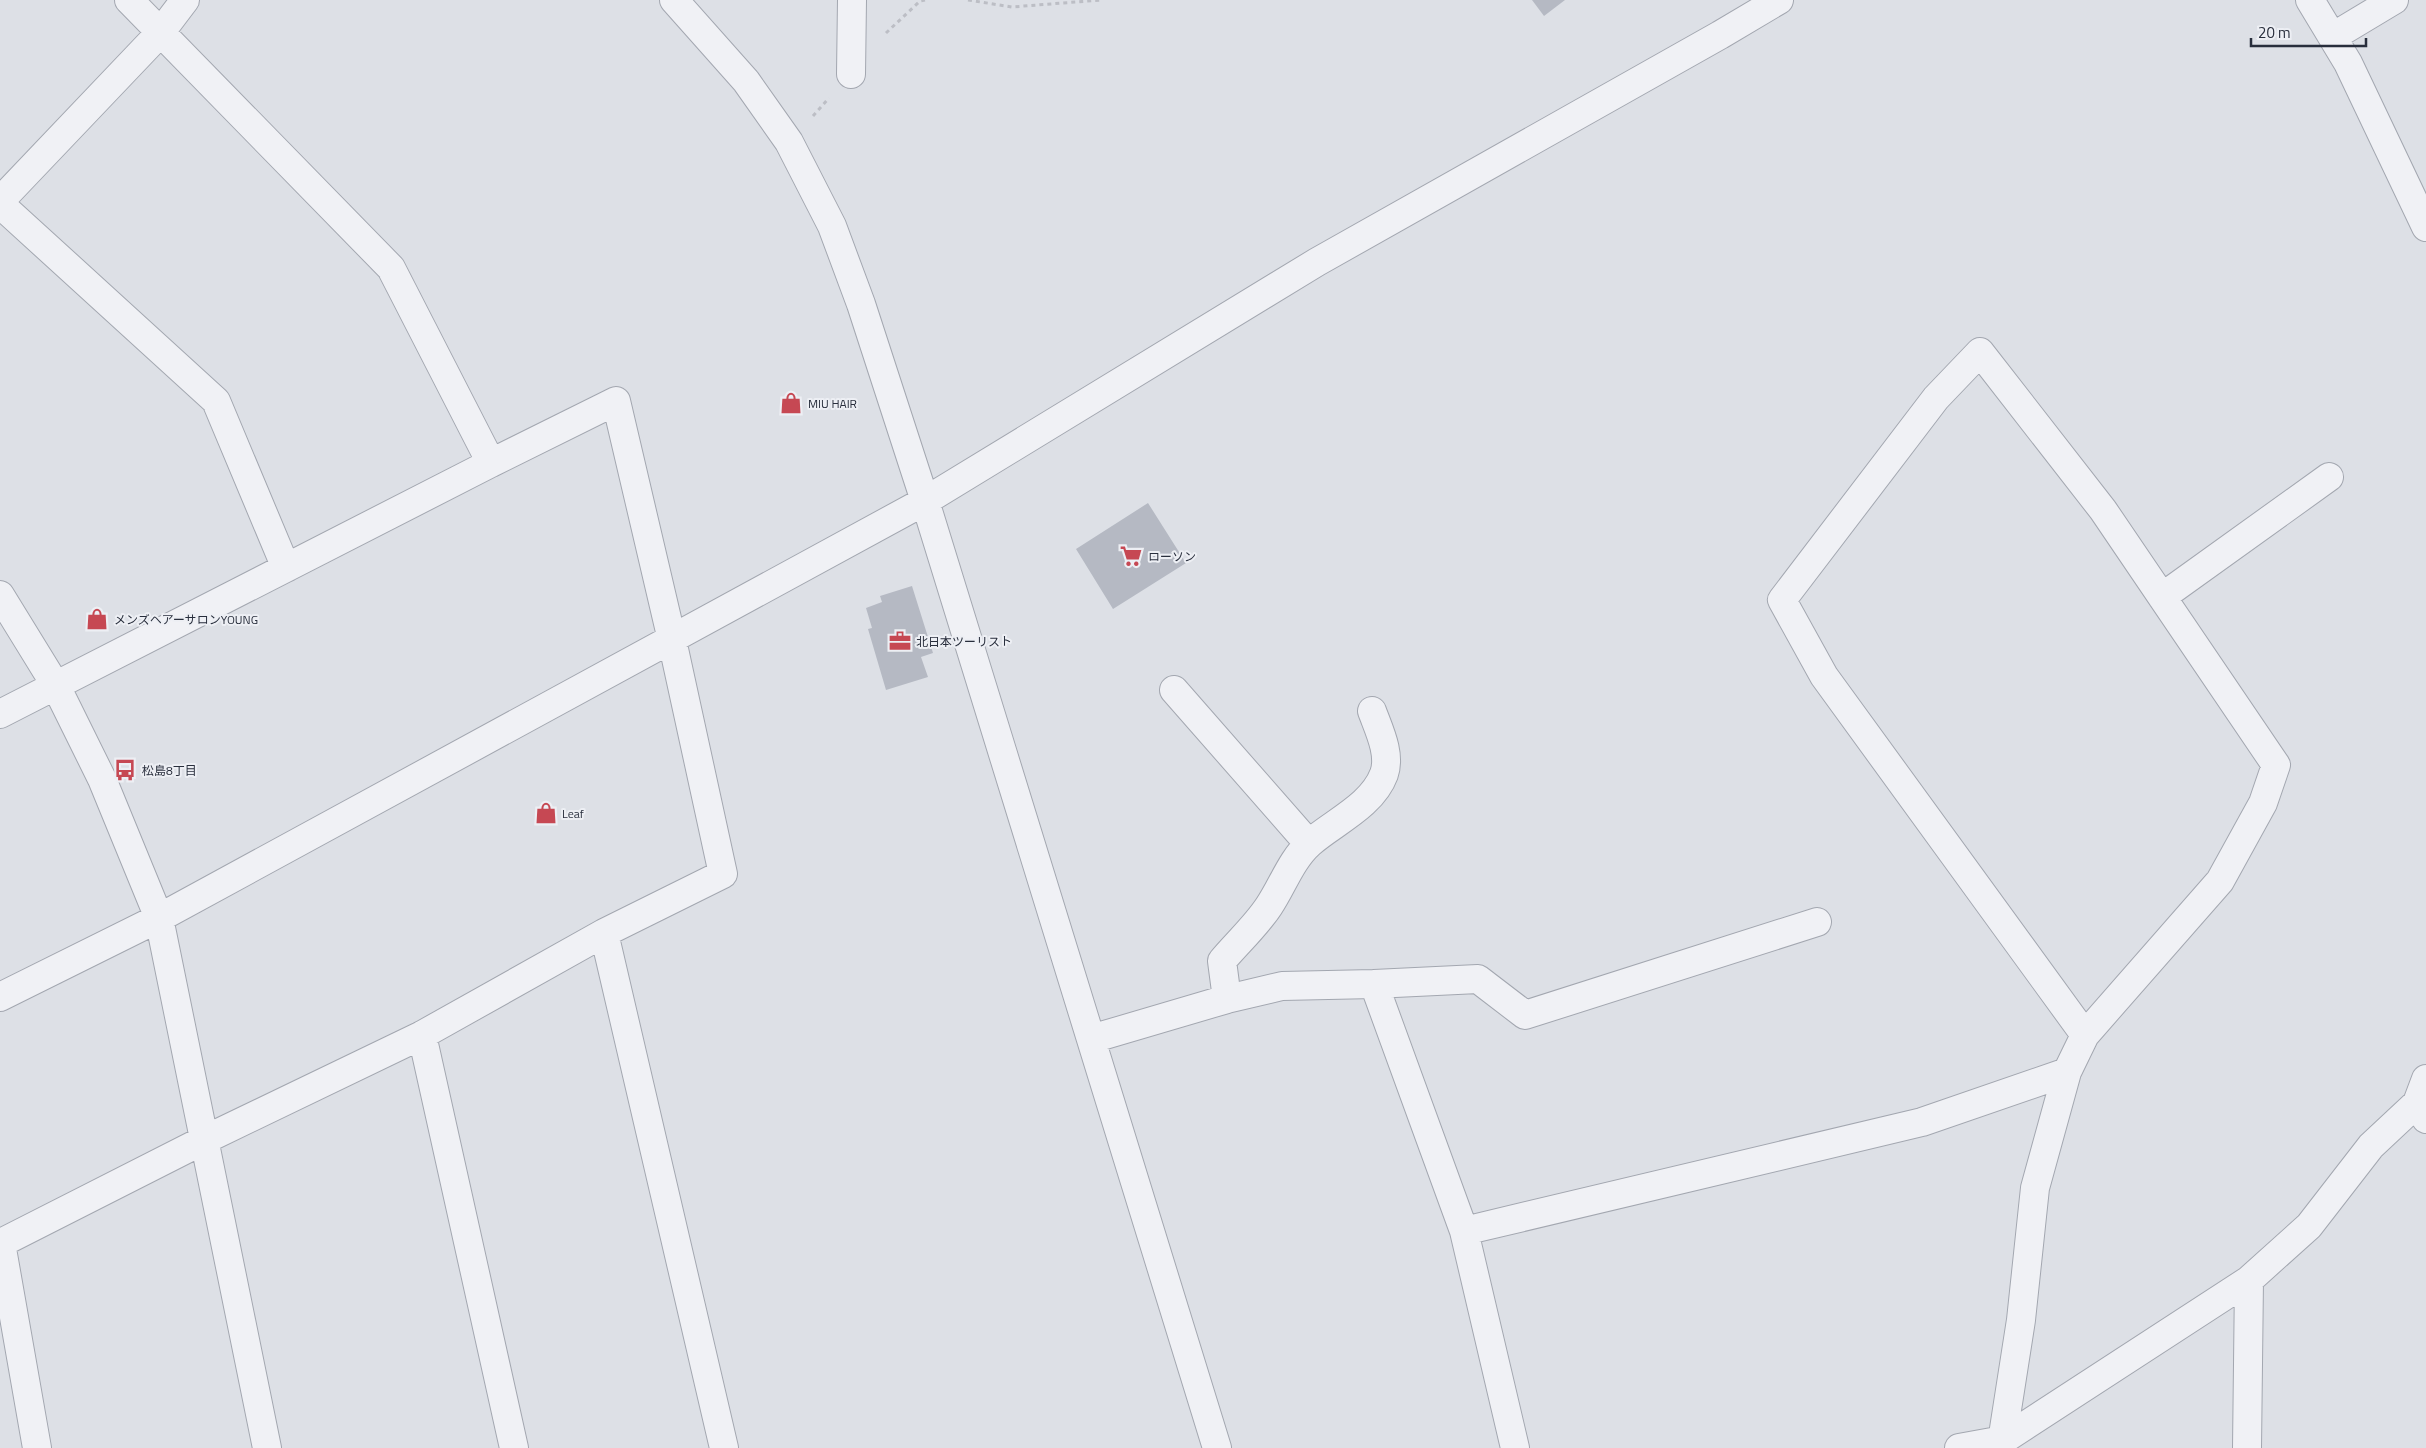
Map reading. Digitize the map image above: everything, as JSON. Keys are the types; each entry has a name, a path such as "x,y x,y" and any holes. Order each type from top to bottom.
{"street":[{"path":"129,0 391,268 491,463"},
{"path":"185,0 160,33 0,203 216,401 286,568"},
{"path":"674,0 746,81 789,142 832,226 861,304 925,501 1217,1448"},
{"path":"852,0 852,74"},
{"path":"0,997 159,918 551,702 672,640 925,501 1316,262 1779,0"},
{"path":"2310,0 2334,36 2426,227"},
{"path":"2334,36 2394,0"},
{"path":"2002,1444 2021,1320 2035,1188 2068,1072 2086,1035 2220,881 2263,803 2276,765 2103,510 1980,352 1936,398 1782,600 1824,676 2086,1035"},
{"path":"0,714 616,401 672,640 723,874 604,933 422,1035 204,1140 0,1244 37,1448"},
{"path":"2162,598 2329,477"},
{"path":"0,595 56,686 102,779 159,918 267,1448"},
{"path":"1174,690 1309,844"},
{"path":"1227,999 1222,961 1268,907 1291,866 1309,844 1355,810 1379,784 1385,771 1385,758 1382,740 1372,712"},
{"path":"1091,1039 1227,999 1282,986 1478,979 1525,1015 1817,922"},
{"path":"604,933 722,1448"},
{"path":"1374,984 1464,1231 1514,1448"},
{"path":"422,1035 514,1448"},
{"path":"1464,1231 1922,1122 2068,1072"},
{"path":"1959,1448 2002,1444 2249,1280 2309,1226 2371,1146 2423,1100"},
{"path":"2247,1448 2249,1280"}],"path":[{"path":"968,0 1012,7 1101,0"}],"building":[{"path":"1532,0 1565,0 1544,16"},
{"name":"ローソン","path":"1148,503 1186,563 1113,609 1076,549"},
{"name":"北日本ツーリスト","path":"912,586 933,653 921,657 928,677 886,690 868,629 872,628 866,608 882,602 880,596"}],"place":[{"name":"MIU HAIR","path":"791,403"},
{"name":"ローソン","path":"1131,556"},
{"name":"メンズヘアーサロンYOUNG","path":"97,619"},
{"name":"北日本ツーリスト","path":"900,641"},
{"name":"松島8丁目","path":"125,770"},
{"name":"Leaf","path":"546,813"}]}
